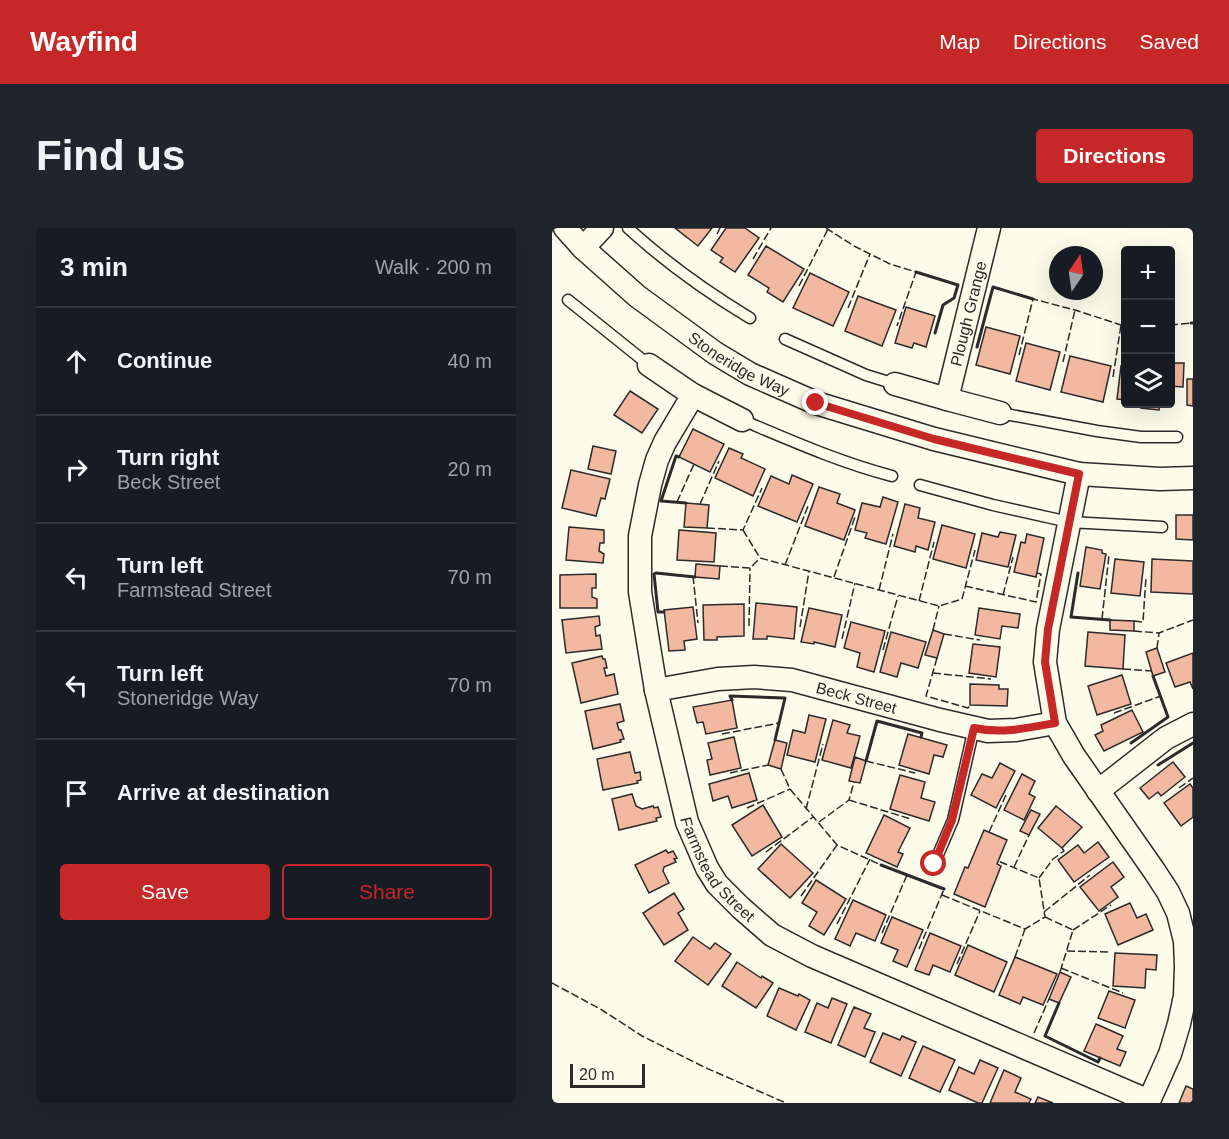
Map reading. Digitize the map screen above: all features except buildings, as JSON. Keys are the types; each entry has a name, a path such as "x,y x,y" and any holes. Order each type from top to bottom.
{"street":[{"name":"Stoneridge Way","path":"565,228 583,248 637,296 715,353 750,374 816,403 934,439 1079,474 1160,479 1193,478"},
{"path":"583,248 602,228"},
{"name":"Plough Grange","path":"947,399 989,228"},
{"path":"649,365 693,395 742,420"},
{"path":"895,384 1000,412"},
{"name":"Farmstead Street","path":"693,395 665,442 650,485 640,536 640,592 656,690 687,822 699,852 717,884 772,935 812,956 1148,1102 1170,1054 1179,1024 1185,996 1185,941 1178,913 1168,892 1074,756 1055,723 1045,662 1048,629 1079,474"},
{"name":"Beck Street","path":"656,690 718,679 754,677 792,680 988,731 1016,730 1055,723"},
{"path":"1098,791 1166,738 1193,724"}],"lane":[{"path":"627,228 655,252 722,301 750,318"},
{"path":"568,300 649,365"},
{"path":"785,339 866,375 895,384"},
{"path":"1000,412 1097,431 1141,437 1177,437"},
{"path":"742,420 854,466 892,476"},
{"path":"920,485 993,505 1069,522 1161,527"},
{"path":"934,864 952,820 974,728"}],"fence":[{"path":"717,234 720,228"},
{"path":"753,259 771,228"},
{"path":"826,228 854,246 890,264 916,272 897,326"},
{"path":"799,286 828,229"},
{"path":"848,308 870,254"},
{"path":"1019,355 1033,299 1121,325"},
{"path":"1063,362 1075,310"},
{"path":"1175,325 1191,323"},
{"path":"1113,377 1121,325"},
{"path":"700,504 719,461"},
{"path":"677,502 694,464"},
{"path":"707,528 743,530 762,488"},
{"path":"785,565 808,506"},
{"path":"834,577 855,517"},
{"path":"743,530 760,558 939,606 962,599 975,550"},
{"path":"879,590 893,534"},
{"path":"919,601 934,542"},
{"path":"1102,619 1109,555"},
{"path":"1003,595 1013,557"},
{"path":"720,566 750,568 760,558"},
{"path":"749,626 750,568"},
{"path":"800,627 809,571"},
{"path":"965,586 1036,602 1041,574 1037,573"},
{"path":"693,576 698,623"},
{"path":"1134,621 1143,622 1146,577"},
{"path":"842,639 855,583"},
{"path":"883,650 898,596"},
{"path":"933,630 939,606"},
{"path":"1134,631 1159,633 1193,620"},
{"path":"1157,648 1159,633"},
{"path":"944,634 980,640"},
{"path":"937,658 926,696 968,708 970,705"},
{"path":"1123,669 1152,671"},
{"path":"933,673 991,679"},
{"path":"1114,713 1161,696"},
{"path":"722,734 779,723"},
{"path":"806,809 823,744"},
{"path":"866,761 915,773"},
{"path":"730,773 768,765"},
{"path":"781,769 790,789 837,845 881,865"},
{"path":"1179,788 1193,778"},
{"path":"819,822 849,800 854,782"},
{"path":"747,808 790,789"},
{"path":"989,832 1006,795"},
{"path":"849,800 911,819"},
{"path":"766,852 813,817"},
{"path":"1014,867 1029,835"},
{"path":"801,896 837,845"},
{"path":"1039,878 1053,859 1064,851 1062,848"},
{"path":"837,924 870,859"},
{"path":"942,895 1025,929 1045,917 1039,878 998,861"},
{"path":"882,933 907,875"},
{"path":"1044,912 1090,875"},
{"path":"919,949 944,889"},
{"path":"1073,930 1111,905"},
{"path":"957,964 980,911"},
{"path":"1045,917 1073,930 1060,972"},
{"path":"1015,957 1025,929"},
{"path":"1067,951 1111,952"},
{"path":"1061,968 1123,993"},
{"path":"552,983 602,1010 642,1036 704,1067 786,1103"},
{"path":"1034,1033 1049,999"}],"wall":[{"path":"916,272 958,285 954,298 943,305 935,333"},
{"path":"977,347 993,287 1033,299"},
{"path":"679,457 676,456 661,501 686,503"},
{"path":"1078,573 1071,617 1110,620"},
{"path":"664,612 658,612 654,574 695,577"},
{"path":"1131,743 1168,717 1153,676"},
{"path":"732,700 730,696 785,698 775,740"},
{"path":"866,761 877,721 922,733 921,737"},
{"path":"1158,765 1193,743"},
{"path":"881,865 944,889"},
{"path":"1059,1003 1045,1036 1098,1062 1100,1058"}],"route":[{"path":"816,403 934,439 1079,474 1048,629 1045,662 1055,723 1016,730 988,731 974,728 952,820 934,864"}]}
